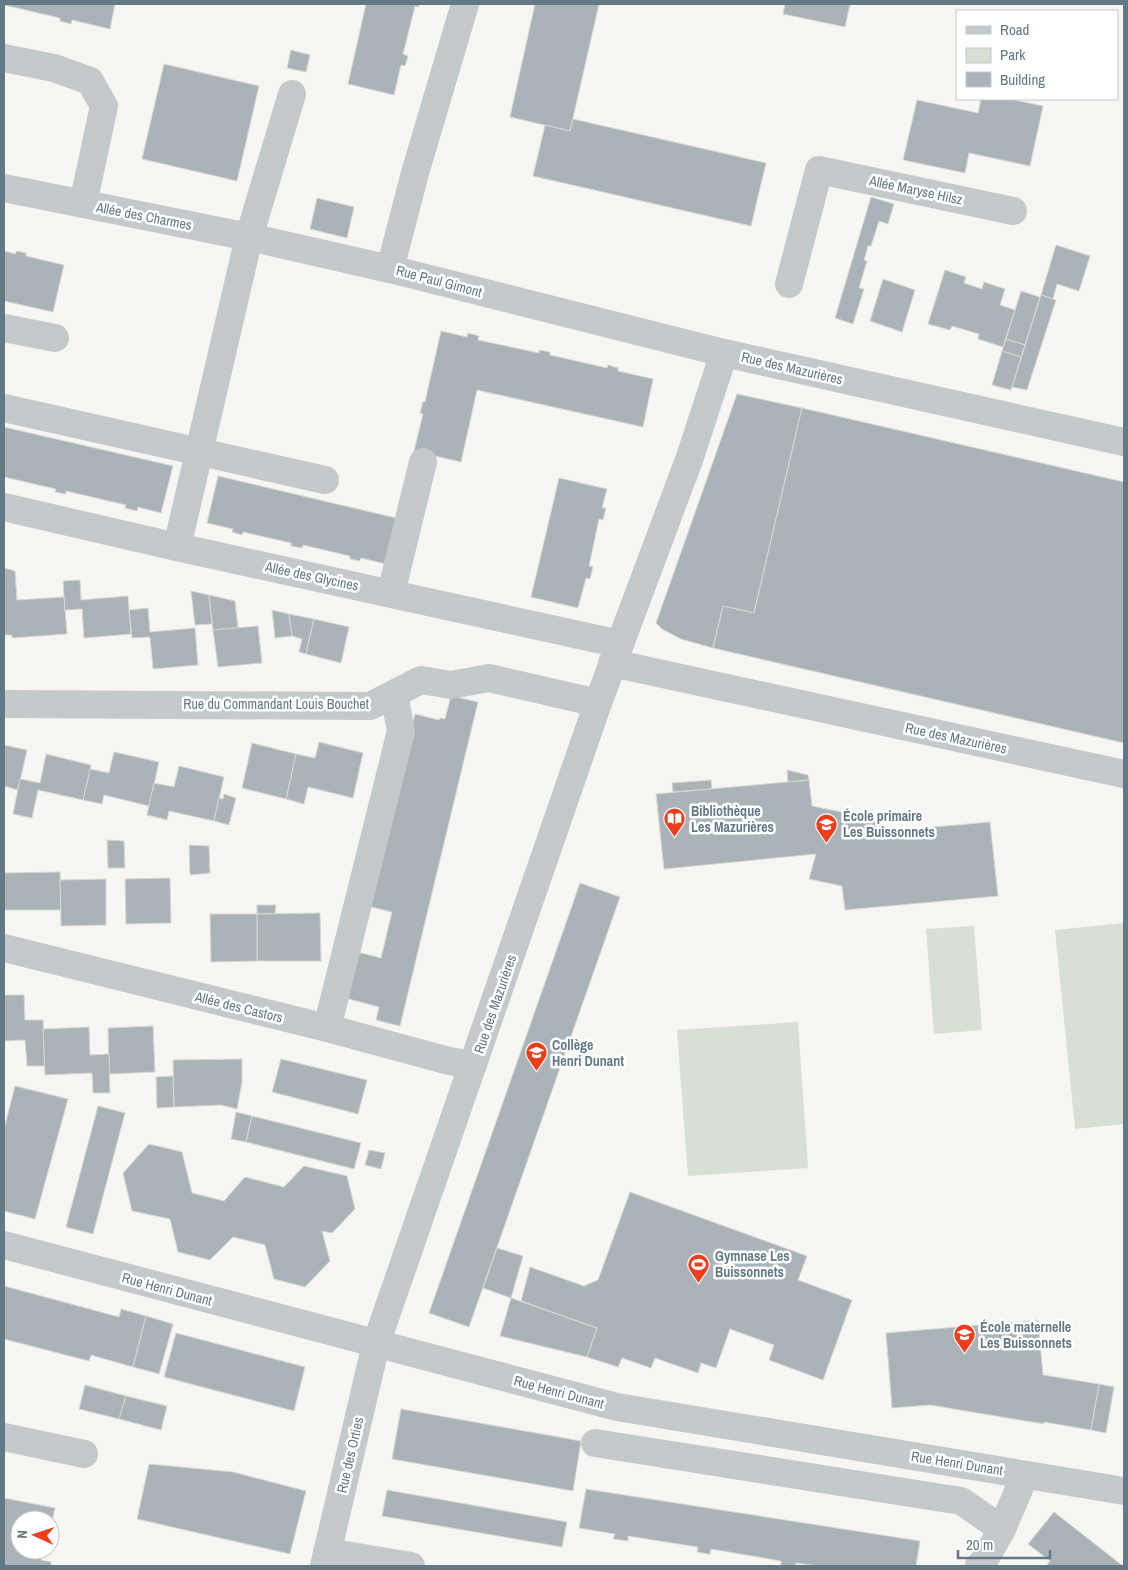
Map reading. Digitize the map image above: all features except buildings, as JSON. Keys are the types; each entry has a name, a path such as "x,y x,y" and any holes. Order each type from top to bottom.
{"street":[{"name":"Rue Paul Gimont","path":"465,4 415,173 390,270 724,353"},
{"name":"Allée des Charmes","path":"4,58 54,68 90,81 104,106 83,204 249,237 390,270"},
{"path":"177,547 249,237 292,94"},
{"name":"Allée Maryse Hilsz","path":"789,284 819,170 1013,211"},
{"path":"4,188 83,204"},
{"path":"4,328 55,338"},
{"name":"Rue des Mazurières","path":"376,1344 598,703 690,457 724,353 1124,442"},
{"path":"4,408 325,480"},
{"path":"391,593 423,462"},
{"name":"Allée des Glycines","path":"4,507 177,547 391,593 616,654"},
{"name":"Rue des Mazurières","path":"616,654 1124,774"},
{"name":"Rue du Commandant Louis Bouchet","path":"4,704 370,706 421,680 451,685 489,678 598,703"},
{"path":"327,1028 401,731 394,694"},
{"name":"Allée des Castors","path":"4,948 327,1028 449,1061 474,1065"},
{"name":"Rue Henri Dunant","path":"4,1245 616,1407 1124,1491"},
{"name":"Rue des Orties","path":"326,1559 376,1344"},
{"path":"4,1437 84,1454"},
{"path":"595,1443 961,1501 1002,1529"},
{"path":"984,1565 1002,1529 1024,1475"},
{"path":"326,1559 348,1554 411,1566"}],"green space":[{"path":"1124,923 1124,1124 1075,1129 1055,930"},
{"path":"974,926 982,1030 934,1034 926,929"},
{"path":"798,1022 808,1168 688,1176 677,1030"}],"place":[{"name":"Bibliothèque Les Mazurières","path":"675,838"},
{"name":"École primaire Les Buissonnets","path":"827,843"},
{"name":"Collège Henri Dunant","path":"536,1072"},
{"name":"Gymnase Les Buissonnets","path":"699,1283"},
{"name":"École maternelle Les Buissonnets","path":"964,1354"}]}
